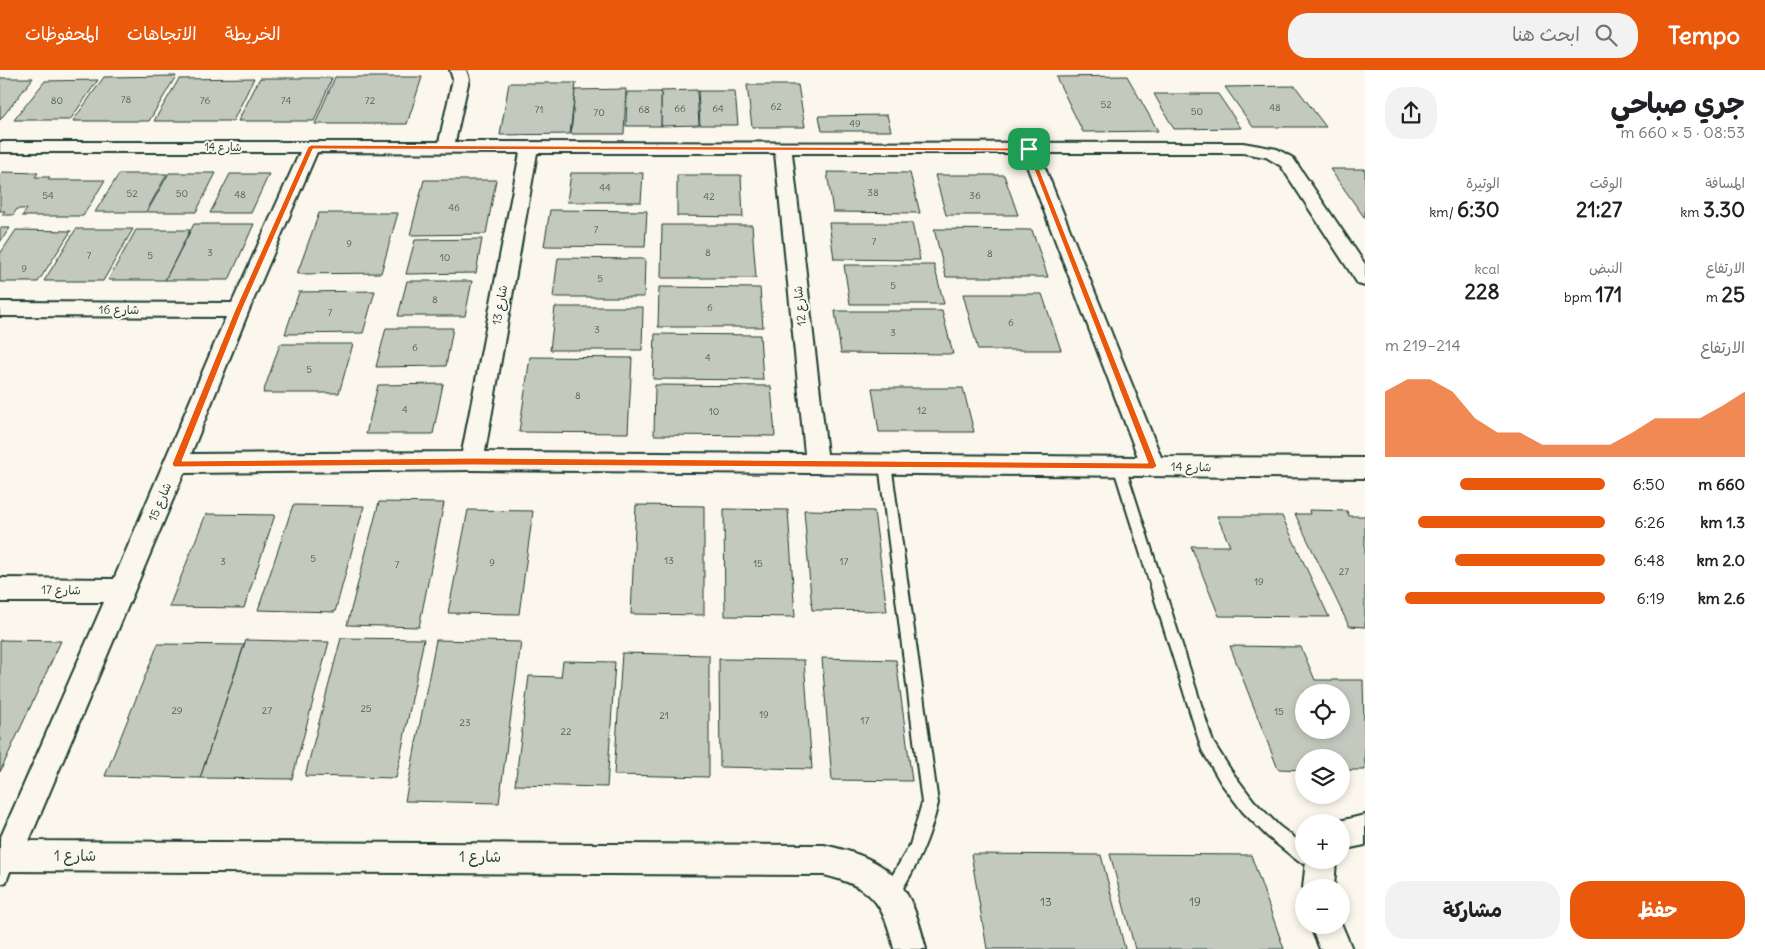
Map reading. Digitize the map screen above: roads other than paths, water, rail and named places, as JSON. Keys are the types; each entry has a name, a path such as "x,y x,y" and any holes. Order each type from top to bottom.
{"street":[{"path":"446,147 463,73"},
{"name":"شارع 14","path":"0,147 1230,148 1271,152 1283,159 1292,168 1365,279"},
{"name":"شارع 15","path":"3,862 122,591 239,310 311,147"},
{"name":"شارع 13","path":"472,461 529,148"},
{"name":"شارع 12","path":"783,149 817,463"},
{"path":"1029,149 1153,466"},
{"name":"شارع 16","path":"0,309 239,310"},
{"name":"شارع 14","path":"176,464 472,461 1365,468"},
{"name":"شارع 17","path":"0,590 122,591"},
{"path":"1350,834 1365,830"},
{"name":"شارع 1","path":"3,862 802,858 848,864 877,879 890,892 898,905 910,949"},
{"path":"1330,934 1336,949"}],"lane":[{"path":"885,464 930,803 923,835 913,858 890,892"},
{"path":"1119,466 1207,745 1225,779 1251,811 1295,851"}]}
